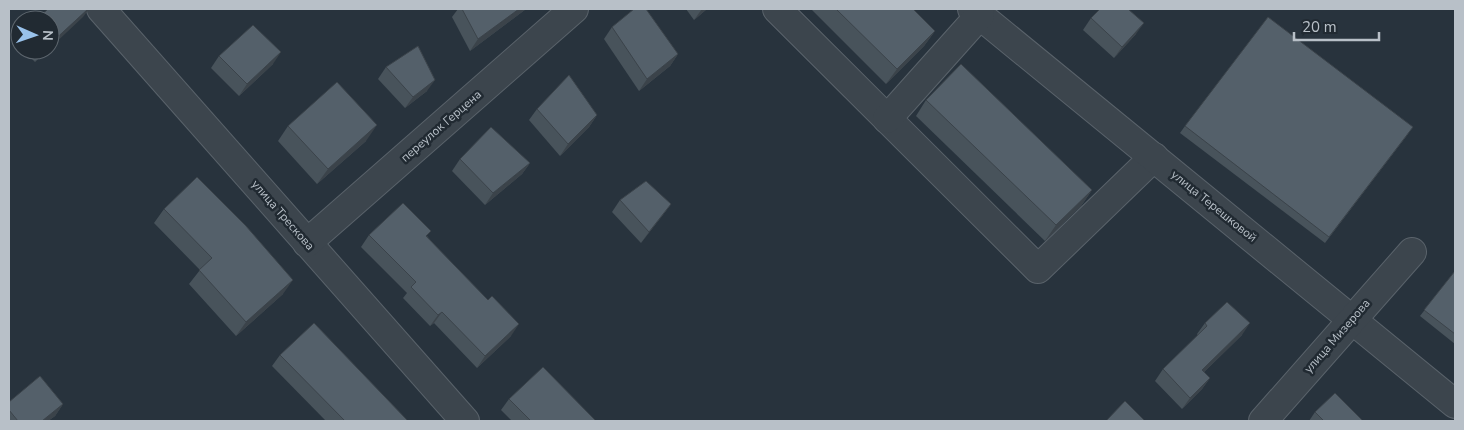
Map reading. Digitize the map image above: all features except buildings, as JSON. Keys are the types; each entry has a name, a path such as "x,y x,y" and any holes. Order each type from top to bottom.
{"street":[{"name":"улица Трескова","path":"101,9 465,421"},
{"name":"переулок Герцена","path":"307,243 574,9"},
{"path":"776,9 1038,269 1154,157"},
{"path":"887,119 976,12"},
{"name":"улица Терешковой","path":"976,12 1455,404"},
{"name":"улица Мизерова","path":"1263,421 1412,252"}]}
